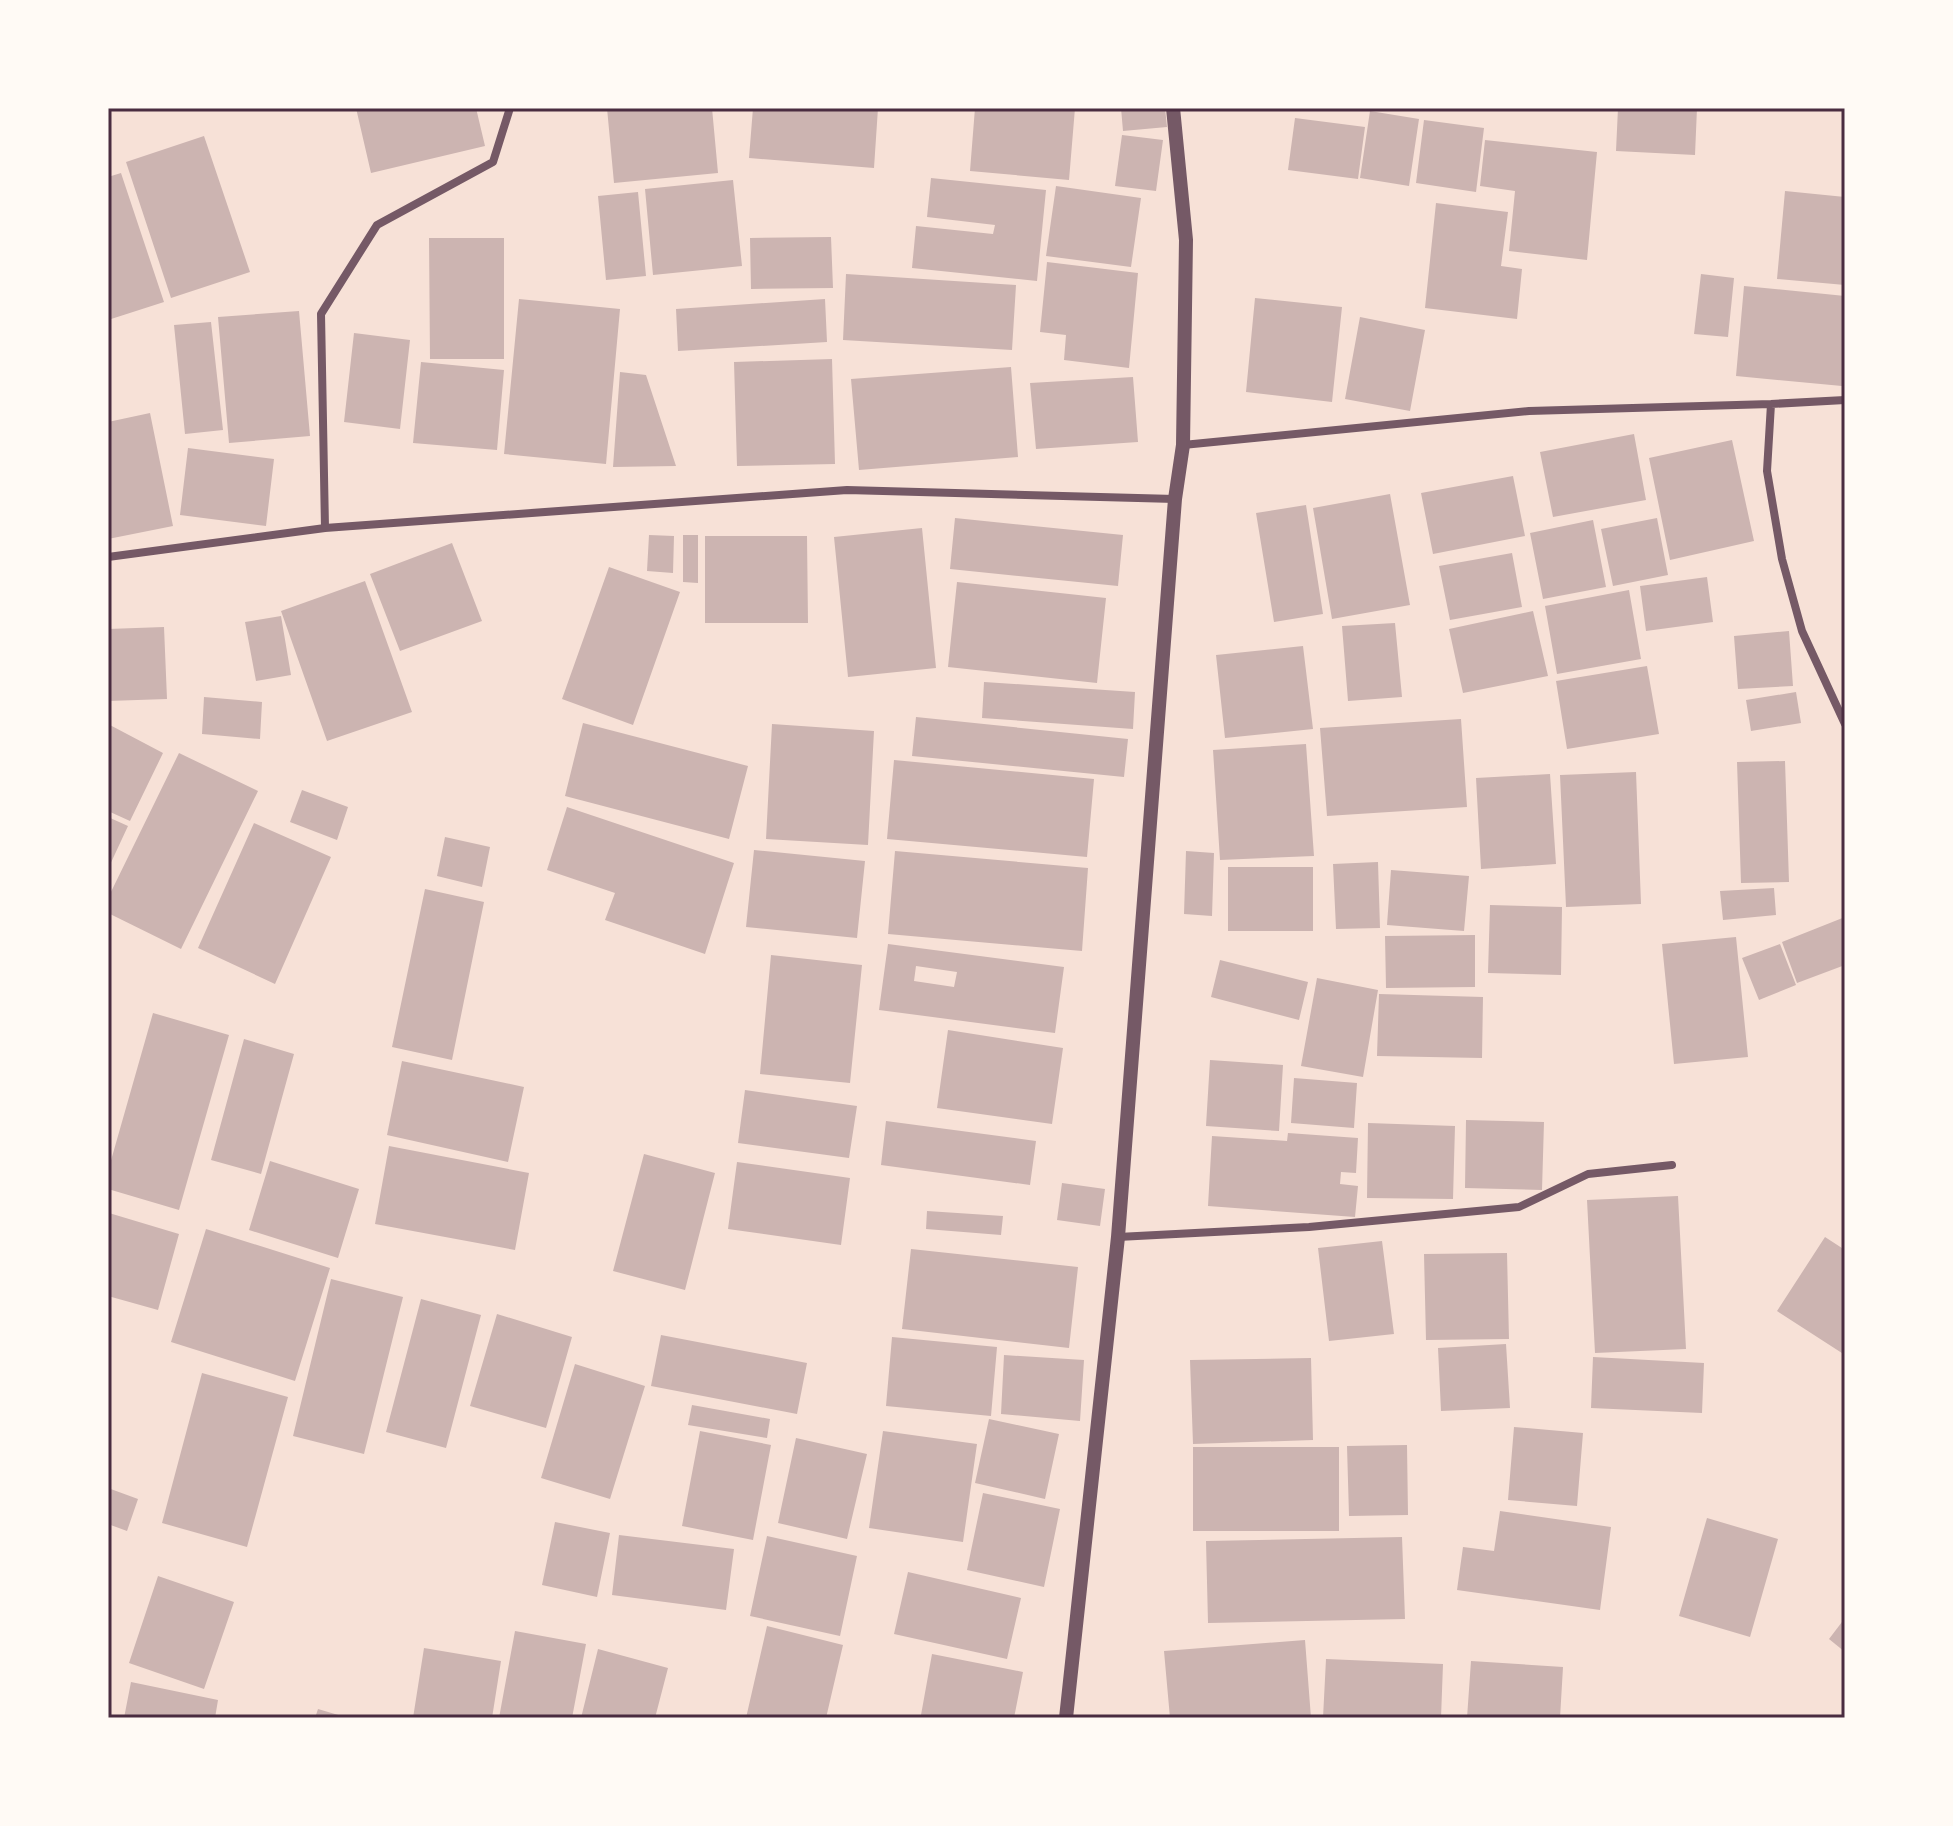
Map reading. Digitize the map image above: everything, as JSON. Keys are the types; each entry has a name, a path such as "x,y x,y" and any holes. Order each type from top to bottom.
{"street":[{"path":"325,528 321,314 377,225 493,162 510,108"},
{"path":"1066,1718 1118,1237 1175,499 1183,445 1186,240 1173,108"},
{"path":"1183,445 1529,411 1845,400"},
{"path":"1771,404 1767,471 1782,559 1802,631 1845,724"},
{"path":"108,557 325,528 847,490 1175,499"},
{"path":"1118,1237 1309,1227 1519,1207 1588,1174 1672,1165"}],"building":[{"path":"356,108 476,108 485,146 371,173"},
{"path":"607,108 712,108 718,173 614,183"},
{"path":"753,108 878,108 874,168 749,158"},
{"path":"975,108 1075,108 1069,180 970,171"},
{"path":"1121,108 1165,108 1167,127 1123,131"},
{"path":"1618,108 1697,108 1695,155 1616,151"},
{"path":"1370,111 1419,119 1409,186 1360,178"},
{"path":"1295,118 1365,127 1358,179 1288,170"},
{"path":"1424,120 1484,128 1476,192 1416,183"},
{"path":"1122,135 1163,140 1156,191 1115,186"},
{"path":"204,136 250,272 171,298 126,162"},
{"path":"1485,140 1597,152 1587,260 1509,251 1515,191 1480,186"},
{"path":"121,173 164,302 108,320 108,177"},
{"path":"931,178 1046,190 1037,281 912,268 916,226 993,234 995,225 927,217"},
{"path":"733,180 742,266 653,275 645,189"},
{"path":"1056,186 1141,198 1131,267 1046,256"},
{"path":"1785,191 1845,197 1845,285 1777,279"},
{"path":"638,192 646,276 606,280 598,196"},
{"path":"1436,203 1508,212 1501,266 1522,269 1517,319 1425,308"},
{"path":"831,237 833,288 751,289 750,238"},
{"path":"429,238 504,238 504,359 430,359"},
{"path":"1047,262 1138,273 1129,368 1064,360 1066,335 1040,332"},
{"path":"846,274 1016,285 1012,350 843,340"},
{"path":"1701,274 1734,278 1728,337 1694,334"},
{"path":"1744,286 1845,296 1842,386 1736,376"},
{"path":"1255,298 1342,307 1332,402 1246,392"},
{"path":"519,299 620,309 606,464 504,454"},
{"path":"825,299 827,342 678,351 676,309"},
{"path":"299,311 310,436 229,443 218,317"},
{"path":"1360,317 1425,330 1410,411 1345,399"},
{"path":"211,322 223,430 185,434 174,325"},
{"path":"354,333 410,340 400,429 344,422"},
{"path":"832,359 835,464 737,466 734,362"},
{"path":"421,362 504,370 497,450 413,443"},
{"path":"1011,367 1018,457 859,470 851,379"},
{"path":"620,372 646,375 676,466 613,467"},
{"path":"1133,377 1138,442 1036,449 1030,383"},
{"path":"150,413 173,526 108,539 108,422"},
{"path":"1634,434 1646,500 1553,517 1540,452"},
{"path":"1732,440 1754,541 1670,560 1649,458"},
{"path":"188,448 274,459 266,526 180,515"},
{"path":"1513,476 1525,536 1433,554 1421,493"},
{"path":"1390,494 1410,605 1332,619 1313,508"},
{"path":"1306,505 1323,614 1274,622 1256,513"},
{"path":"955,518 1123,535 1118,586 950,569"},
{"path":"1657,518 1668,575 1613,586 1601,529"},
{"path":"1593,520 1606,587 1543,599 1530,533"},
{"path":"922,528 936,668 848,677 834,537"},
{"path":"649,535 674,536 673,573 647,571"},
{"path":"683,535 698,535 698,583 683,582"},
{"path":"705,536 807,536 808,623 705,623"},
{"path":"452,543 482,621 400,651 370,574"},
{"path":"1512,553 1522,607 1450,620 1439,566"},
{"path":"609,567 680,592 633,725 562,699"},
{"path":"1707,577 1713,622 1646,631 1640,586"},
{"path":"365,581 412,712 327,741 281,611"},
{"path":"957,582 1106,598 1097,683 948,667"},
{"path":"1629,590 1641,659 1557,674 1545,606"},
{"path":"1533,611 1548,676 1463,693 1449,629"},
{"path":"281,616 291,675 256,681 245,622"},
{"path":"1395,623 1402,697 1348,701 1342,626"},
{"path":"164,627 167,699 108,701 108,629"},
{"path":"1789,631 1793,686 1738,689 1734,636"},
{"path":"1303,646 1313,729 1225,738 1216,655"},
{"path":"1647,666 1659,734 1567,749 1556,681"},
{"path":"984,682 1135,692 1133,729 982,718"},
{"path":"1796,692 1801,723 1751,731 1746,700"},
{"path":"204,697 262,702 260,739 202,734"},
{"path":"916,717 1128,739 1124,777 912,756"},
{"path":"1461,719 1467,807 1327,816 1320,728"},
{"path":"583,723 748,766 729,839 565,796"},
{"path":"108,724 163,753 130,821 108,811"},
{"path":"772,724 874,731 868,845 766,839"},
{"path":"1306,744 1314,856 1220,860 1213,750"},
{"path":"179,753 258,791 181,949 108,913 108,898"},
{"path":"894,760 1094,779 1087,857 887,839"},
{"path":"1785,761 1789,882 1741,883 1737,762"},
{"path":"1636,772 1641,904 1566,907 1560,775"},
{"path":"1550,774 1556,864 1481,869 1476,778"},
{"path":"302,790 348,807 337,840 290,822"},
{"path":"567,807 734,863 705,954 605,920 615,893 547,870"},
{"path":"108,817 128,826 108,869"},
{"path":"254,823 331,857 275,984 198,948"},
{"path":"445,837 490,847 482,887 437,876"},
{"path":"754,850 865,861 857,938 746,927"},
{"path":"895,851 1088,868 1082,951 888,934"},
{"path":"1186,851 1214,853 1212,916 1184,914"},
{"path":"1378,862 1380,928 1336,929 1333,864"},
{"path":"1228,867 1313,867 1313,931 1228,931"},
{"path":"1391,870 1469,876 1464,931 1387,925"},
{"path":"1774,888 1776,915 1723,920 1720,891"},
{"path":"425,889 484,902 452,1060 392,1047"},
{"path":"1490,905 1562,907 1561,975 1488,973"},
{"path":"1845,917 1845,965 1797,983 1782,942"},
{"path":"1475,935 1475,987 1386,988 1385,936"},
{"path":"1736,937 1748,1057 1674,1064 1662,944"},
{"path":"888,944 1064,967 1055,1033 879,1010","holes":["916,966 957,972 954,987 914,981"]},
{"path":"1780,944 1796,985 1759,1000 1742,958"},
{"path":"771,955 862,965 850,1083 760,1074"},
{"path":"1220,960 1308,982 1299,1020 1211,997"},
{"path":"1317,978 1378,990 1363,1077 1301,1066"},
{"path":"1379,994 1483,997 1482,1058 1377,1056"},
{"path":"153,1013 229,1035 179,1210 108,1189 108,1171"},
{"path":"948,1030 1063,1048 1052,1124 937,1108"},
{"path":"244,1039 294,1054 261,1174 211,1160"},
{"path":"1210,1060 1283,1065 1279,1131 1206,1126"},
{"path":"402,1061 524,1087 508,1162 387,1135"},
{"path":"1294,1078 1357,1083 1354,1128 1291,1123"},
{"path":"745,1090 857,1106 849,1158 738,1143"},
{"path":"1466,1120 1544,1122 1542,1190 1465,1188"},
{"path":"886,1121 1036,1141 1030,1185 881,1165"},
{"path":"1368,1123 1455,1126 1453,1199 1367,1198"},
{"path":"1288,1133 1358,1138 1356,1173 1341,1172 1340,1184 1358,1186 1355,1217 1208,1206 1212,1136 1287,1141"},
{"path":"389,1146 529,1173 515,1250 375,1224"},
{"path":"644,1154 715,1173 685,1290 613,1271"},
{"path":"270,1161 359,1189 338,1258 249,1230"},
{"path":"737,1162 850,1178 841,1245 728,1229"},
{"path":"1062,1183 1105,1189 1100,1226 1057,1220"},
{"path":"1678,1196 1686,1349 1595,1353 1587,1200"},
{"path":"927,1211 1003,1216 1001,1235 926,1229"},
{"path":"109,1213 179,1234 158,1310 108,1296"},
{"path":"206,1229 330,1268 295,1381 171,1342"},
{"path":"1825,1237 1845,1250 1845,1355 1777,1311"},
{"path":"1382,1241 1394,1334 1329,1341 1318,1248"},
{"path":"911,1249 1078,1267 1069,1348 902,1329"},
{"path":"1507,1253 1509,1339 1426,1340 1424,1254"},
{"path":"331,1279 403,1297 364,1454 293,1436"},
{"path":"421,1299 481,1315 446,1448 386,1432"},
{"path":"497,1314 572,1337 546,1428 470,1406"},
{"path":"661,1335 807,1363 797,1414 651,1386"},
{"path":"892,1337 997,1347 991,1416 886,1406"},
{"path":"1506,1344 1510,1408 1441,1411 1438,1348"},
{"path":"1004,1355 1084,1360 1080,1421 1001,1414"},
{"path":"1593,1357 1704,1363 1702,1413 1591,1408"},
{"path":"1311,1358 1313,1440 1193,1444 1190,1360"},
{"path":"575,1364 645,1386 610,1499 541,1478"},
{"path":"202,1373 288,1397 247,1547 162,1523"},
{"path":"692,1405 770,1419 767,1438 688,1425"},
{"path":"989,1419 1059,1434 1045,1499 975,1483"},
{"path":"1514,1427 1583,1433 1577,1506 1508,1500"},
{"path":"700,1431 771,1445 753,1540 682,1526"},
{"path":"883,1431 977,1444 963,1542 869,1528"},
{"path":"796,1438 867,1454 847,1539 778,1523"},
{"path":"1407,1445 1408,1515 1349,1516 1347,1446"},
{"path":"1193,1447 1339,1447 1339,1531 1193,1531"},
{"path":"108,1488 138,1499 127,1531 108,1524"},
{"path":"983,1493 1060,1509 1044,1587 967,1570"},
{"path":"1500,1511 1611,1527 1600,1610 1457,1590 1463,1547 1494,1551"},
{"path":"1707,1518 1778,1539 1750,1637 1679,1616"},
{"path":"555,1522 610,1533 597,1597 542,1585"},
{"path":"619,1535 734,1549 726,1610 612,1595"},
{"path":"767,1536 857,1556 840,1636 750,1616"},
{"path":"1402,1537 1405,1619 1208,1623 1206,1541"},
{"path":"908,1572 1021,1598 1007,1659 894,1634"},
{"path":"158,1576 234,1602 204,1689 129,1663"},
{"path":"1845,1618 1845,1652 1829,1639"},
{"path":"767,1626 843,1645 826,1718 746,1718"},
{"path":"515,1631 586,1644 572,1718 499,1718"},
{"path":"1305,1640 1311,1718 1170,1718 1164,1651"},
{"path":"424,1648 501,1661 492,1718 413,1718"},
{"path":"598,1649 668,1668 655,1718 581,1718"},
{"path":"932,1654 1023,1672 1014,1718 937,1718 921,1715"},
{"path":"1326,1659 1443,1664 1441,1718 1323,1718"},
{"path":"1471,1661 1563,1667 1560,1718 1467,1718"},
{"path":"131,1682 218,1700 215,1718 124,1718"},
{"path":"318,1709 345,1717 345,1718 315,1718"}]}
